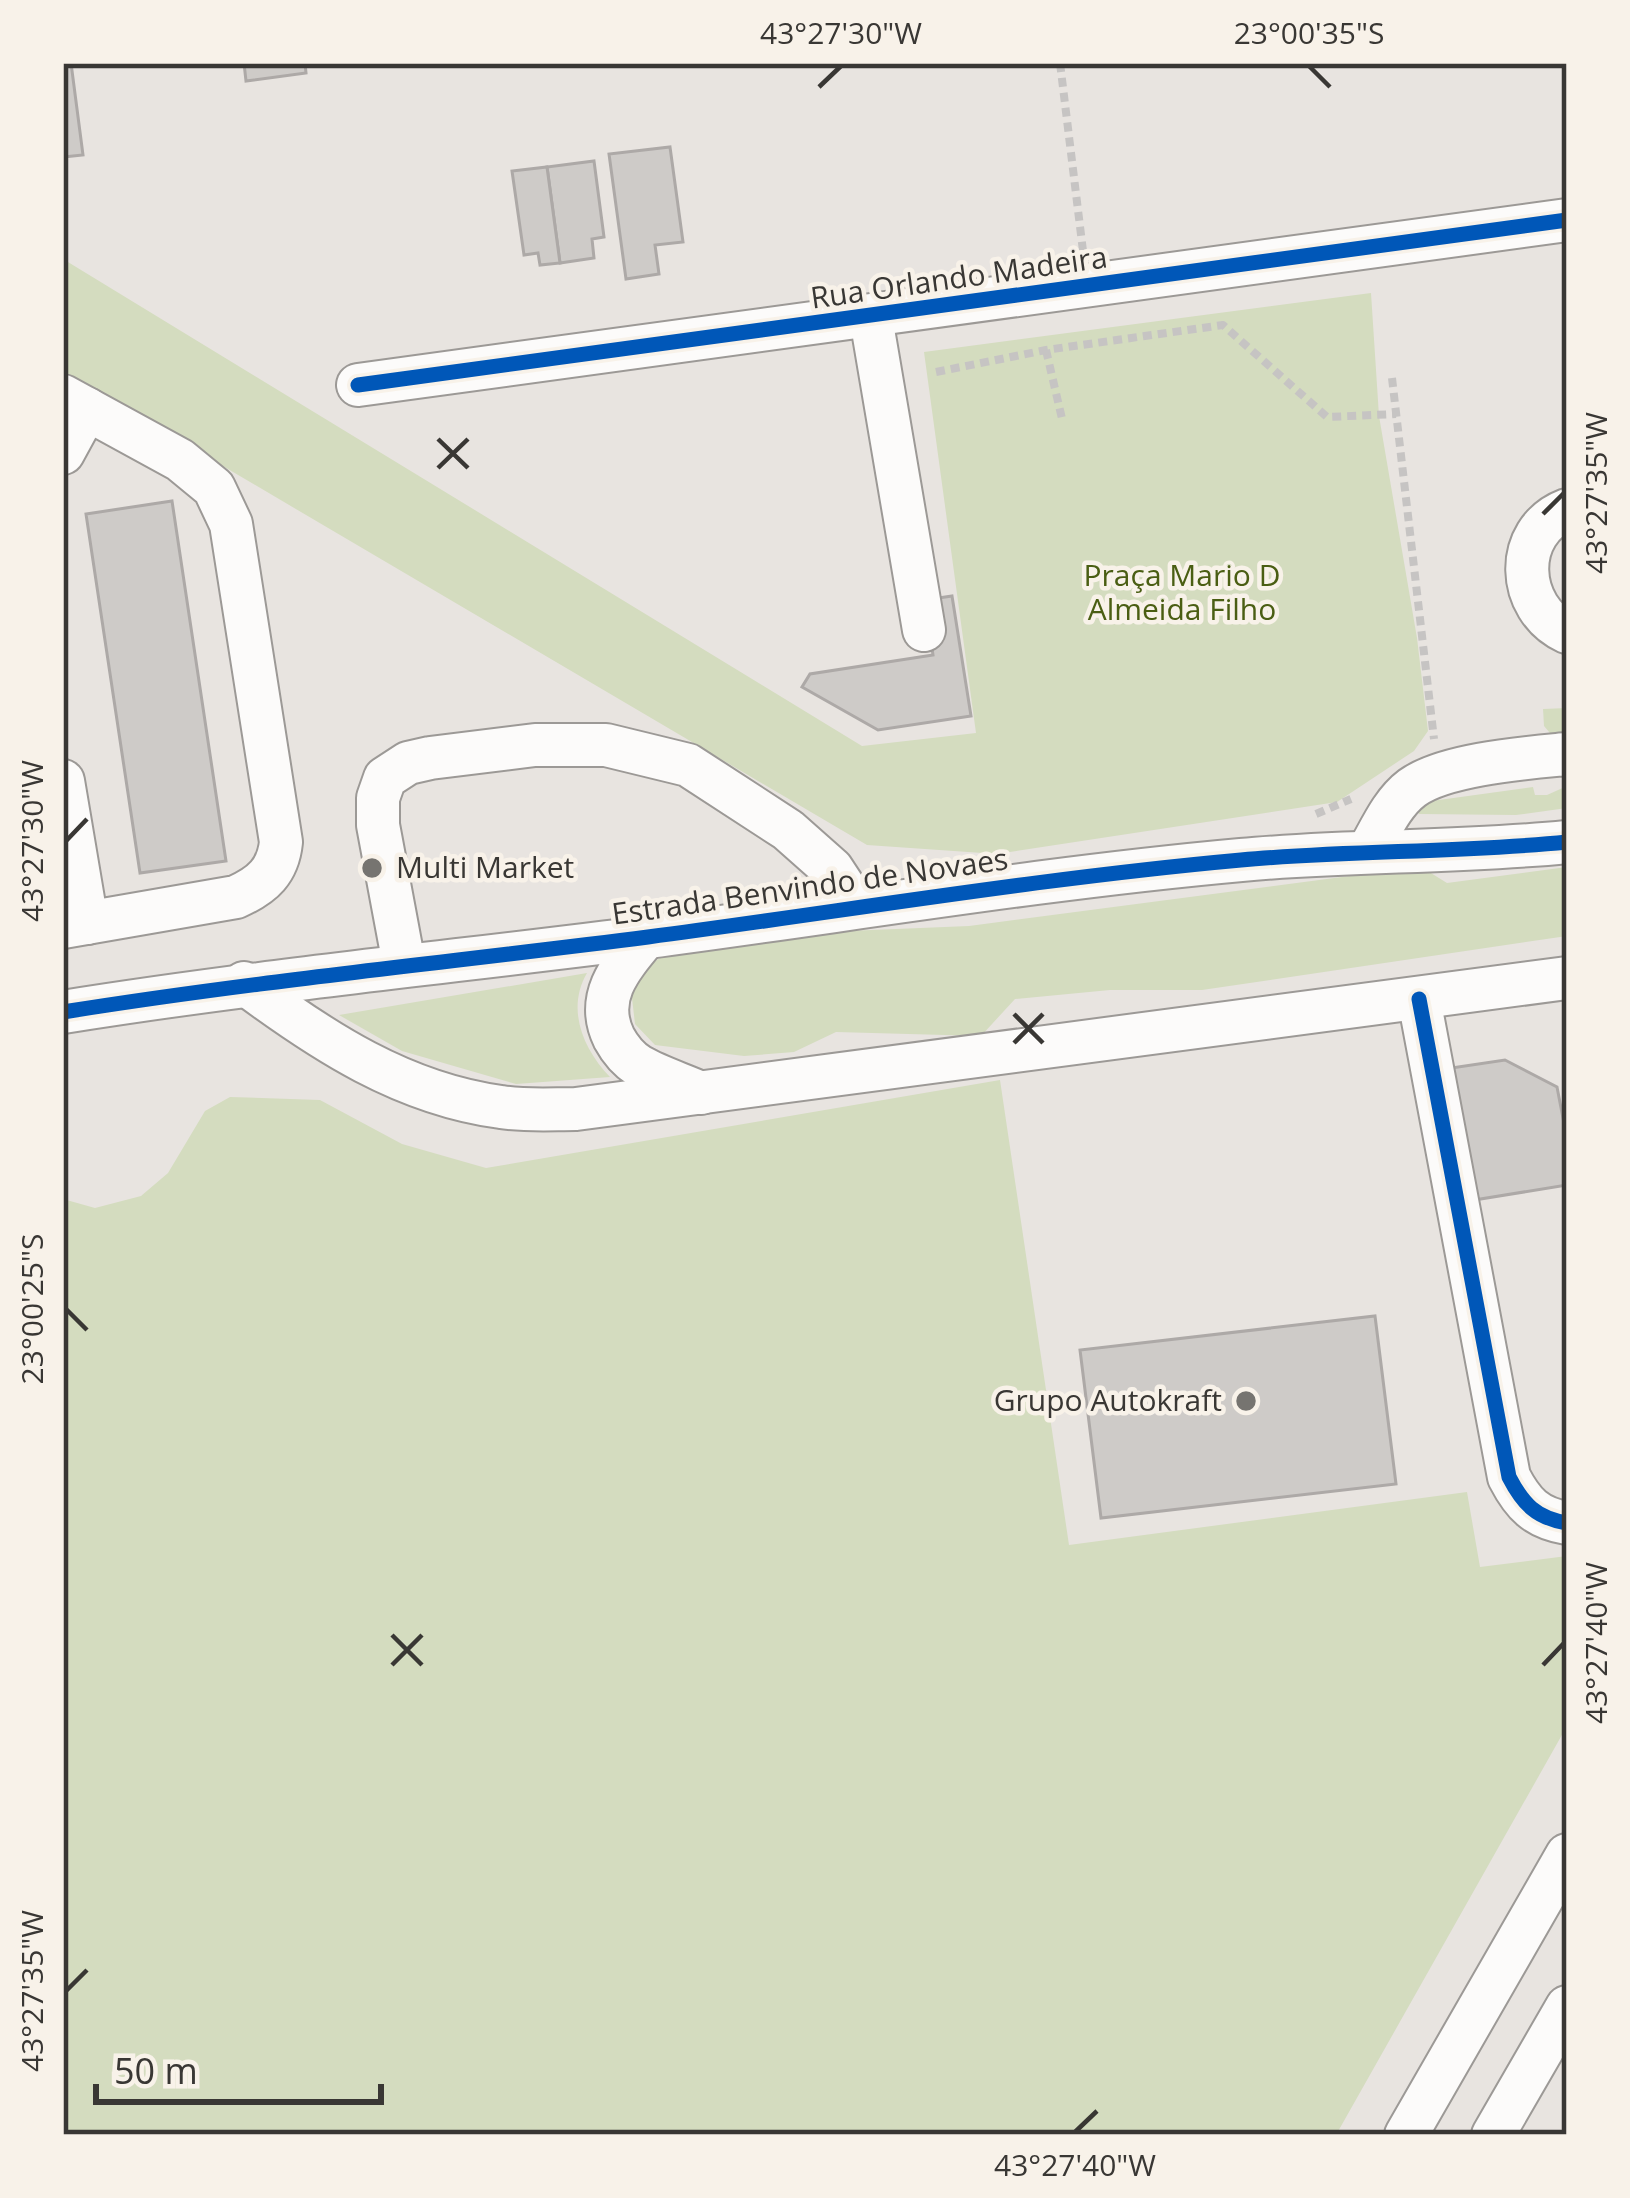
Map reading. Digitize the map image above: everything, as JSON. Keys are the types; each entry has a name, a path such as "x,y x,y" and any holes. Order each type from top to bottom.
{"street":[{"name":"Rua Orlando Madeira","path":"358,385 1567,220"},
{"path":"871,318 924,630"},
{"path":"63,453 75,402 180,460 214,488 231,524 281,842 279,862 255,888 236,897 75,925 63,781"},
{"path":"1553,621 1529,591 1526,568 1530,547 1541,528 1567,509"},
{"path":"1553,621 1531,584 1534,561 1546,542 1567,526"},
{"path":"1553,621 1544,625 1567,644"},
{"path":"404,964 377,824 378,798 385,778 408,763 472,753 536,745 606,745 688,765 788,830 832,869 857,907"},
{"path":"1369,850 1396,803 1413,787 1441,774 1567,754"},
{"name":"Estrada Benvindo de Novaes","path":"63,1012 244,983 646,937 1238,860 1567,842"},
{"path":"646,937 618,970 607,996 607,1022 620,1049 636,1064 700,1093"},
{"path":"244,983 360,1061 431,1092 503,1108 576,1109 1567,978"},
{"path":"1419,999 1509,1477 1522,1502 1541,1517 1567,1523"},
{"path":"1406,2135 1567,1855"},
{"path":"1493,2135 1567,2007"}],"path":[{"path":"1060,63 1088,288"},
{"path":"936,372 1046,350 1223,325 1327,417 1396,415"},
{"path":"1046,350 1063,423"},
{"path":"1392,378 1436,736 1425,750"},
{"path":"1312,816 1365,793"}],"green space":[{"name":"Praça Mario D Almeida Filho","path":"63,259 862,746 976,733 924,352 1371,293 1379,416 1428,731 1414,751 1337,802 997,854 867,845 63,372"},
{"path":"1567,708 1567,739 1555,739 1544,726 1543,709"},
{"path":"1567,786 1567,808 1516,815 1419,814 1417,803 1533,787 1535,795 1547,795"},
{"path":"1567,867 1567,936 1202,990 1110,990 1015,999 981,1036 836,1032 794,1052 744,1056 655,1045 635,1024 636,974 666,954 747,935 969,926 1357,875 1426,870 1447,883"},
{"path":"587,973 578,1000 580,1028 610,1077 516,1084 402,1051 339,1015"},
{"path":"1000,1080 1069,1545 1467,1492 1480,1567 1567,1556 1567,1726 1336,2135 63,2135 63,1199 95,1208 141,1196 168,1173 205,1111 230,1097 320,1100 402,1144 486,1168"}],"building":[{"path":"63,63 71,63 83,155 63,157"},
{"path":"244,63 305,63 306,73 246,81"},
{"path":"670,147 683,242 655,245 659,274 626,279 609,154"},
{"path":"594,161 604,237 592,239 594,258 560,263 547,167"},
{"path":"547,167 560,263 540,265 538,253 524,255 512,171"},
{"path":"172,501 226,861 140,873 86,514"},
{"path":"952,596 971,716 878,730 802,687 810,674 933,655 925,600"},
{"path":"1505,1060 1557,1087 1567,1139 1567,1185 1462,1202 1438,1070"},
{"path":"1375,1316 1396,1484 1101,1518 1080,1350"}],"cycle path":[{"path":"358,385 1567,220"},
{"path":"63,1012 1166,867 1567,842"},
{"path":"1419,999 1509,1477 1532,1508 1567,1523"}],"place":[{"name":"Multi Market","path":"372,868"},
{"name":"Grupo Autokraft","path":"1246,1401"}]}
